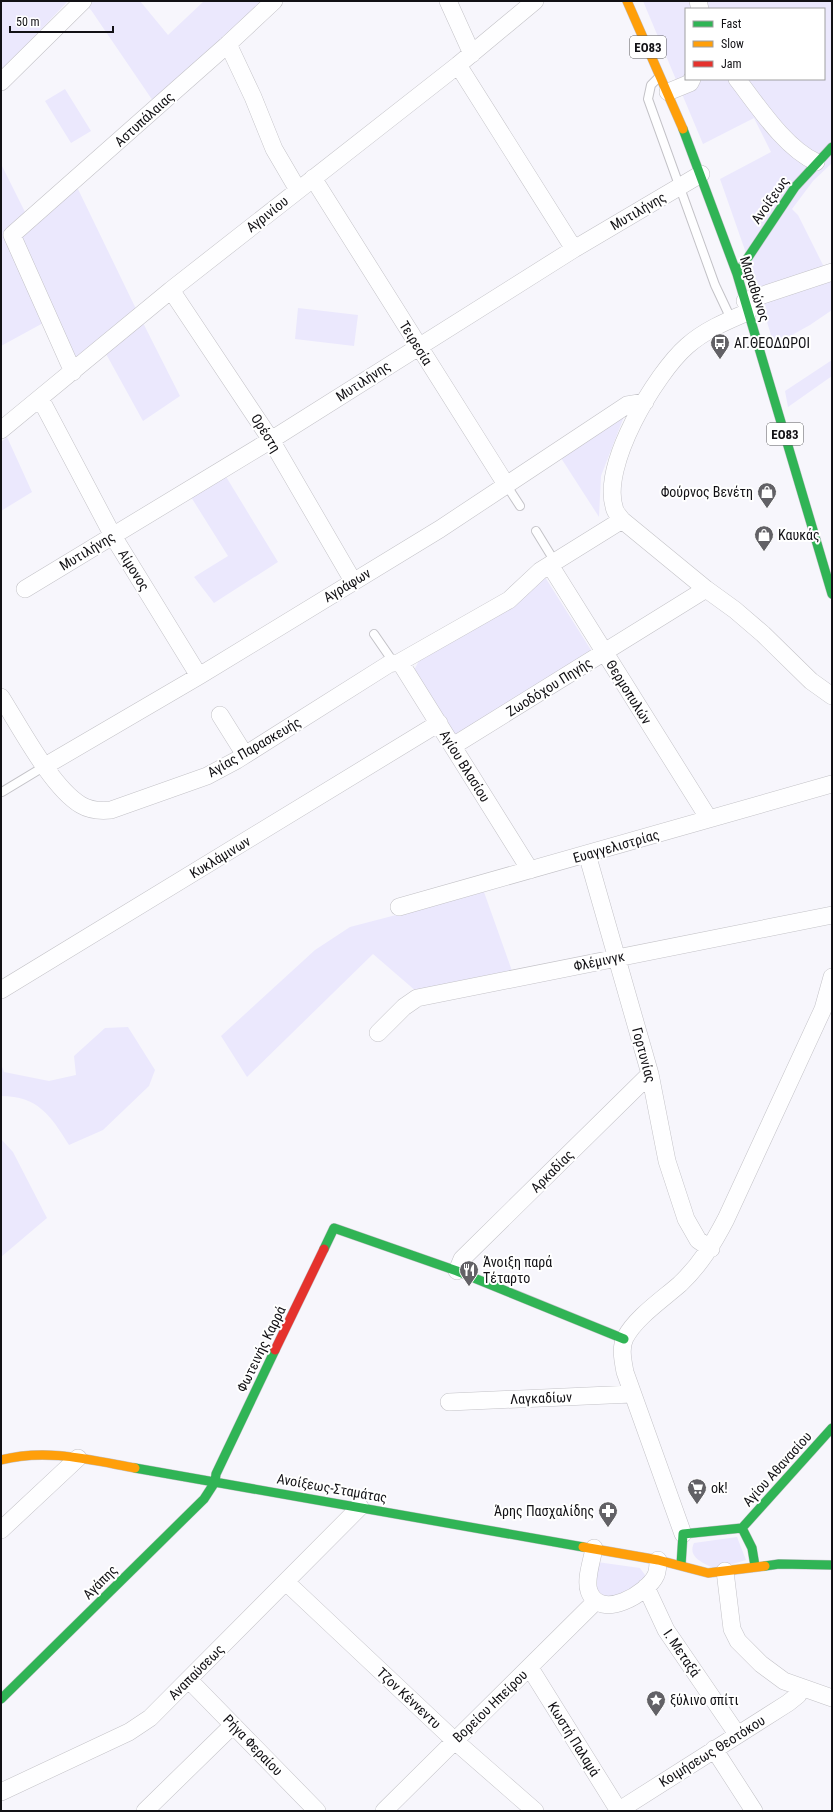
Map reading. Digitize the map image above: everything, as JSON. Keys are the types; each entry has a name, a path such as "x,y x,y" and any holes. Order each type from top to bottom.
{"street":[{"path":"1,82 84,1"},
{"name":"Αστυπάλαιας","path":"73,372 12,235 228,44 274,1"},
{"path":"448,1 472,54"},
{"name":"Αγρινίου","path":"1,430 171,290 472,54 535,1"},
{"name":"Μαραθώνος","path":"627,1 668,92 701,174 737,274 832,594"},
{"path":"228,44 253,97 274,149 298,190"},
{"path":"458,65 574,249"},
{"path":"668,92 690,83 692,80"},
{"path":"738,80 781,134 805,156 816,162"},
{"name":"Ανοίξεως","path":"737,274 781,205 816,162 832,147"},
{"name":"Μυτιλήνης","path":"25,589 271,440 574,249 701,174"},
{"name":"Τειρεσία","path":"313,178 507,486"},
{"path":"832,272 747,306 731,319 715,326 687,346 666,369 633,420 621,449 615,471 612,494 615,510 622,520 706,589 758,629 811,681 832,696"},
{"name":"Ορέστη","path":"171,290 271,440 353,581"},
{"name":"Αίμονος","path":"40,398 112,536 199,676"},
{"name":"Αγράφων","path":"45,766 199,676 440,529 627,405 644,402"},
{"name":"Αγίας Παρασκευής","path":"1,697 45,766 63,791 82,806 96,811 111,810 207,776 245,755 389,664 397,662 509,600 540,571 622,520"},
{"name":"Θερμοπυλών","path":"552,564 604,652 708,819"},
{"name":"Ζωοδόχου Πηγής","path":"453,746 706,589"},
{"name":"Αγίου Βλασίου","path":"397,662 453,746 530,870"},
{"path":"220,715 245,755"},
{"name":"Κυκλάμινων","path":"1,990 438,723"},
{"name":"Ευαγγελιστρίας","path":"399,907 832,784"},
{"name":"Γορτυνίας","path":"587,854 618,957 650,1074 667,1161 686,1218 698,1240 711,1249"},
{"name":"Φλέμινγκ","path":"378,1033 404,1007 416,998 832,915"},
{"path":"681,1565 683,1534 625,1372 622,1352 624,1339 649,1310 698,1266 711,1249 823,1009 832,977"},
{"name":"Αρκαδίας","path":"456,1271 462,1259 650,1074"},
{"name":"Φωτεινής Καρρά","path":"215,1482 216,1474 334,1228 456,1271"},
{"path":"456,1271 624,1339"},
{"name":"Λαγκαδίων","path":"449,1402 632,1394"},
{"name":"Αγίου Αθανασίου","path":"742,1528 832,1428"},
{"name":"Ανοίξεως-Σταμάτας","path":"1,1460 18,1455 44,1453 78,1458 594,1548 658,1560 708,1572 796,1563 832,1565"},
{"path":"1,1530 78,1458"},
{"name":"Αγάπης","path":"1,1700 204,1499 215,1482"},
{"name":"Αναπαύσεως","path":"1,1793 129,1732 150,1718 360,1507"},
{"path":"683,1534 742,1528 752,1548 755,1566"},
{"path":"594,1548 588,1584 589,1591 596,1601 608,1606 614,1605 646,1587 656,1576 658,1560"},
{"path":"725,1571 732,1629 735,1636 770,1671 784,1681 832,1698"},
{"name":"Τζον Κέννεντυ","path":"286,1582 455,1741 535,1811"},
{"name":"Ι. Μεταξά","path":"646,1587 666,1630 737,1734"},
{"name":"Βορείου Ηπείρου","path":"384,1811 596,1601"},
{"name":"Κωστή Παλαμά","path":"530,1668 618,1811"},
{"name":"Ρήγα Φεραίου","path":"189,1680 316,1811"},
{"name":"Κοιμήσεως Θεοτόκου","path":"618,1811 788,1703 798,1695 801,1687"},
{"path":"145,1811 233,1726"},
{"path":"714,1749 754,1811"}],"lane":[{"path":"661,75 651,85 648,99 715,285 731,319"},
{"name":"Τειρεσία","path":"507,486 520,506"},
{"path":"536,531 552,564"},
{"path":"374,634 397,662"},
{"path":"2,792 45,766"}],"shaded area":[{"path":"1,1 68,1 1,72"},
{"path":"81,1 140,1 168,35 204,1 263,1 153,101 91,10"},
{"path":"643,1 832,1 832,163 813,181 792,209 798,215 825,269 832,279 832,310 810,325 774,345 747,256 720,179 771,152 754,118 703,144"},
{"path":"65,89 91,131 71,143 45,101"},
{"path":"1,164 32,226 77,187 180,396 143,421 100,343 75,362 56,316 1,346"},
{"path":"298,308 358,315 354,346 295,339"},
{"path":"832,360 832,376 788,407 785,391"},
{"path":"625,414 601,476 599,517 561,458"},
{"path":"7,437 32,492 1,511 1,442"},
{"path":"225,475 278,562 214,603 194,577 228,556 191,497"},
{"path":"545,577 591,650 456,737 413,672 420,659"},
{"path":"484,892 512,971 417,992 373,954 247,1077 221,1036 315,950 350,927"},
{"path":"128,1027 155,1070 149,1086 103,1130 69,1145 56,1125 34,1104 14,1097 1,1096 1,1064 4,1072 49,1081 76,1075 74,1056 105,1028"},
{"path":"1,1139 13,1152 47,1218 1,1257"},
{"path":"737,1537 746,1560 715,1569 702,1562 693,1553 692,1548 694,1543"},
{"path":"597,1562 640,1568 645,1575 644,1581 611,1600 598,1594 592,1568"}],"traffic: fast":[{"path":"683,129 737,274 832,594"},
{"path":"737,274 795,187 832,147"},
{"path":"324,1249 334,1228 457,1271 624,1339"},
{"path":"1,1699 204,1499 215,1482 216,1474 275,1350"},
{"path":"742,1528 832,1428"},
{"path":"135,1468 583,1547"},
{"path":"681,1565 683,1534 742,1528 752,1548 755,1566"},
{"path":"765,1566 779,1564 832,1565"}],"traffic: slow":[{"path":"627,1 683,129"},
{"path":"1,1460 35,1455 52,1455 68,1456 135,1468"},
{"path":"583,1547 658,1560 708,1573 765,1566"}],"traffic: jam":[{"path":"275,1350 324,1249"}],"place":[{"name":"ΑΓ.ΘΕΟΔΩΡΟΙ","path":"720,360"},
{"name":"Φούρνος Βενέτη","path":"767,509"},
{"name":"Καυκάς","path":"764,552"},
{"name":"Άνοιξη παρά Τέταρτο","path":"469,1287"},
{"name":"ok!","path":"697,1505"},
{"name":"Άρης Πασχαλίδης","path":"608,1528"},
{"name":"ξύλινο σπίτι","path":"656,1717"}]}
